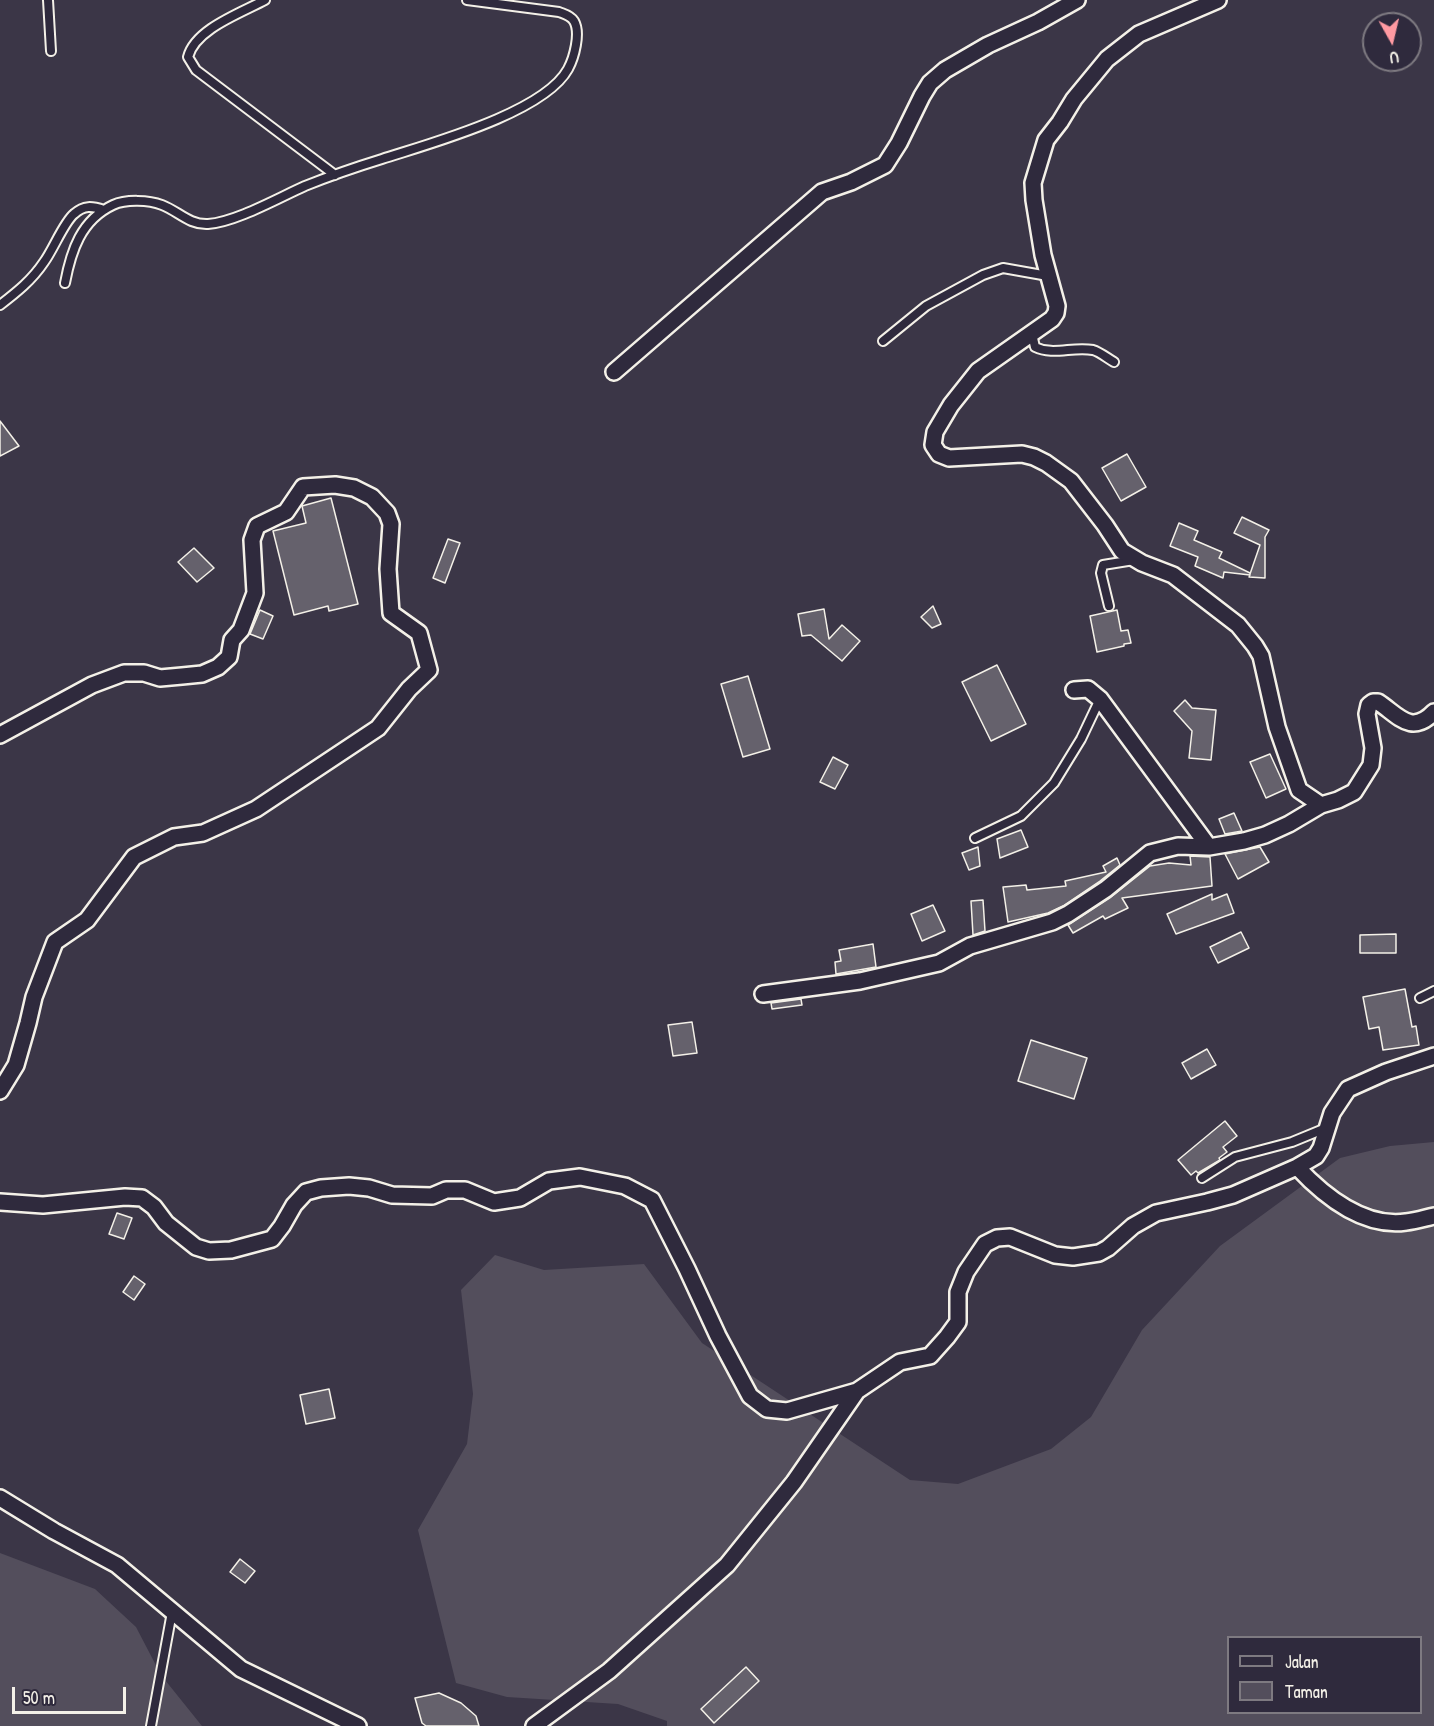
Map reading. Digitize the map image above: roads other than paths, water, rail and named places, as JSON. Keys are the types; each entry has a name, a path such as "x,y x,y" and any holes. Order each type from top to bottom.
{"street":[{"path":"614,372 822,192 851,182 885,165 930,83 945,70 987,45 1038,22 1077,0"},
{"path":"1218,0 1139,33 1107,59 1074,99 1046,140 1033,183 1037,225 1055,297 1056,313 1052,319 978,371 934,432 933,445 939,454 950,458 1022,454 1046,463 1071,481 1106,525 1122,551 1135,560 1173,575 1238,625 1255,646 1266,672 1277,727 1299,790 1321,806"},
{"path":"0,735 92,685 124,673 144,673 160,678 202,674 218,667 229,657 232,640 241,630 255,593 252,540 257,526 286,512 303,487 335,485 354,488 372,497 387,513 391,524 388,569 391,613 419,633 429,670 409,689 378,728 256,809 203,833 174,837 134,857 87,920 54,942 34,997 16,1065 0,1091"},
{"path":"1074,690 1088,689 1100,699 1209,847"},
{"path":"763,994 860,981 939,963 970,946 1052,922 1068,914 1106,890 1150,853 1178,846 1209,847 1265,835 1354,792 1371,765 1373,748 1367,714 1369,705 1373,702 1378,702 1405,722 1418,723 1434,712"},
{"path":"0,1202 43,1205 106,1198 142,1198 196,1247 209,1251 231,1250 272,1239 294,1205 306,1192 321,1188 349,1186 369,1188 392,1195 432,1196 446,1190 465,1190 494,1202 520,1198 549,1181 580,1177 625,1186 651,1200 750,1396 766,1409 787,1411 857,1391 900,1362 930,1356 958,1322 958,1292 966,1272 985,1244 997,1238 1010,1237 1055,1255 1072,1257 1099,1253 1133,1226 1156,1213 1233,1195 1297,1167 1316,1156 1338,1102 1348,1089 1378,1075 1434,1056"},
{"path":"1297,1167 1317,1189 1356,1213 1383,1221 1405,1222 1434,1216"},
{"path":"534,1726 609,1671 727,1565 794,1482 857,1391"},
{"path":"0,1498 54,1531 117,1565 241,1670 358,1726"}],"lane":[{"path":"48,0 51,51"},
{"path":"265,0 201,35 192,45 188,57 196,70 335,175"},
{"path":"65,283 75,243 83,230 104,210 115,204 146,202 163,205 198,224 210,224 257,208 335,175 486,124 527,104 557,83 568,70 574,56 576,28 569,15 466,0"},
{"path":"0,304 22,289 44,263 72,215 86,207 94,206 104,210"},
{"path":"883,341 926,306 983,275 1003,268 1048,276"},
{"path":"1032,333 1035,347 1042,351 1085,349 1096,351 1114,362"},
{"path":"1108,606 1101,573 1103,565 1135,560"},
{"path":"975,838 1022,816 1054,783 1081,740 1100,699"},
{"path":"1420,998 1434,991"},
{"path":"1202,1178 1235,1157 1292,1142 1327,1128"},
{"path":"151,1726 172,1610"}]}
